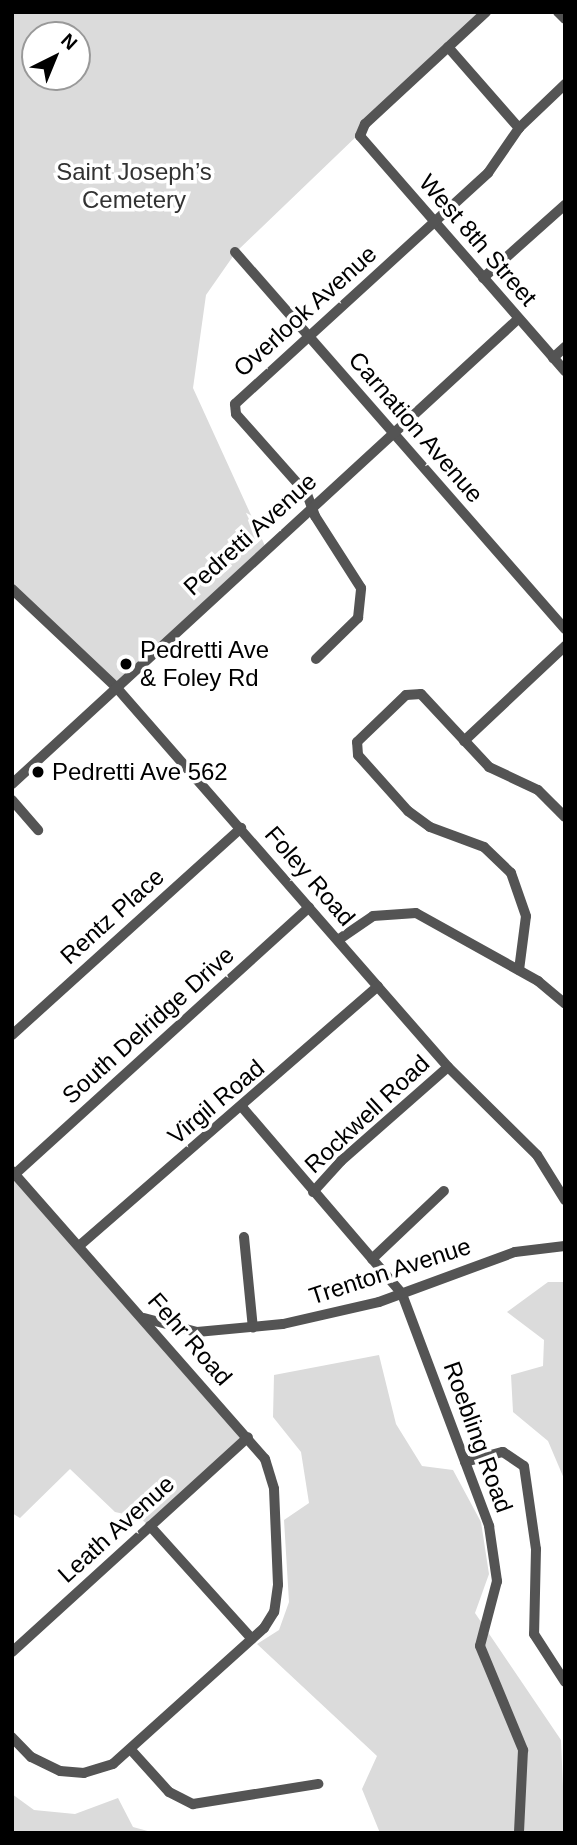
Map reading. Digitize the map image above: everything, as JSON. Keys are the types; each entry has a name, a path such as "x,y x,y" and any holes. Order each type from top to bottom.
{"street":[{"path":"486,12 448,47 519,128"},
{"path":"558,12 565,19"},
{"name":"West 8th Street","path":"448,47 365,124 360,136 565,371"},
{"name":"Overlook Avenue","path":"316,659 353,626 363,600 358,582 313,505 234,407 501,159 519,128 565,84"},
{"path":"483,278 565,205"},
{"name":"Carnation Avenue","path":"236,252 565,629"},
{"name":"Pedretti Avenue","path":"12,784 518,319"},
{"path":"553,358 565,348"},
{"name":"Foley Road","path":"12,589 116,687 448,1067 537,1155 565,1200"},
{"path":"464,741 565,646"},
{"path":"519,970 526,916 511,873 476,842 417,819 358,755 360,738 411,693 426,697 489,767 538,790 565,817"},
{"path":"12,800 38,830"},
{"name":"Rentz Place","path":"12,1035 241,828"},
{"name":"South Delridge Drive","path":"14,1172 309,907"},
{"path":"338,940 373,916 416,913 519,970 565,1004"},
{"name":"Virgil Road","path":"79,1247 378,986"},
{"name":"Rockwell Road","path":"313,1192 341,1161 448,1067"},
{"name":"Roebling Road","path":"242,1107 402,1294 489,1526 497,1571 480,1639 481,1655 517,1726 523,1750 519,1833"},
{"name":"Fehr Road","path":"12,1737 38,1762 72,1773 102,1769 132,1751 252,1639 274,1612 277,1561 270,1469 248,1437 14,1172"},
{"path":"372,1259 444,1191"},
{"path":"244,1237 253,1328"},
{"name":"Trenton Avenue","path":"144,1318 197,1332 253,1328 317,1318 402,1294 514,1252 565,1246"},
{"name":"Leath Avenue","path":"12,1652 248,1437"},
{"path":"465,1462 503,1452 524,1466 536,1549 534,1634 565,1682"},
{"path":"150,1526 252,1639"},
{"path":"132,1751 169,1792 193,1804 318,1784"}],"green space":[{"name":"Saint Joseph’s Cemetery","path":"12,12 486,12 236,252 206,295 193,388 266,548 116,687 12,589"},
{"path":"12,1171 248,1437 150,1526 138,1517 115,1512 70,1469 20,1518 12,1513"},
{"path":"548,1282 565,1282 565,1481 548,1441 513,1412 511,1375 543,1366 544,1340 507,1312"},
{"path":"379,1355 396,1424 422,1466 453,1470 481,1522 489,1574 475,1613 561,1740 565,1833 380,1833 362,1789 377,1756 257,1644 279,1630 289,1602 284,1520 309,1503 301,1452 273,1417 274,1375"},
{"path":"12,1794 34,1810 75,1814 118,1798 133,1827 155,1833 14,1833"}],"place":[{"name":"Pedretti Ave & Foley Rd","path":"126,664"},
{"name":"Pedretti Ave 562","path":"38,772"}]}
